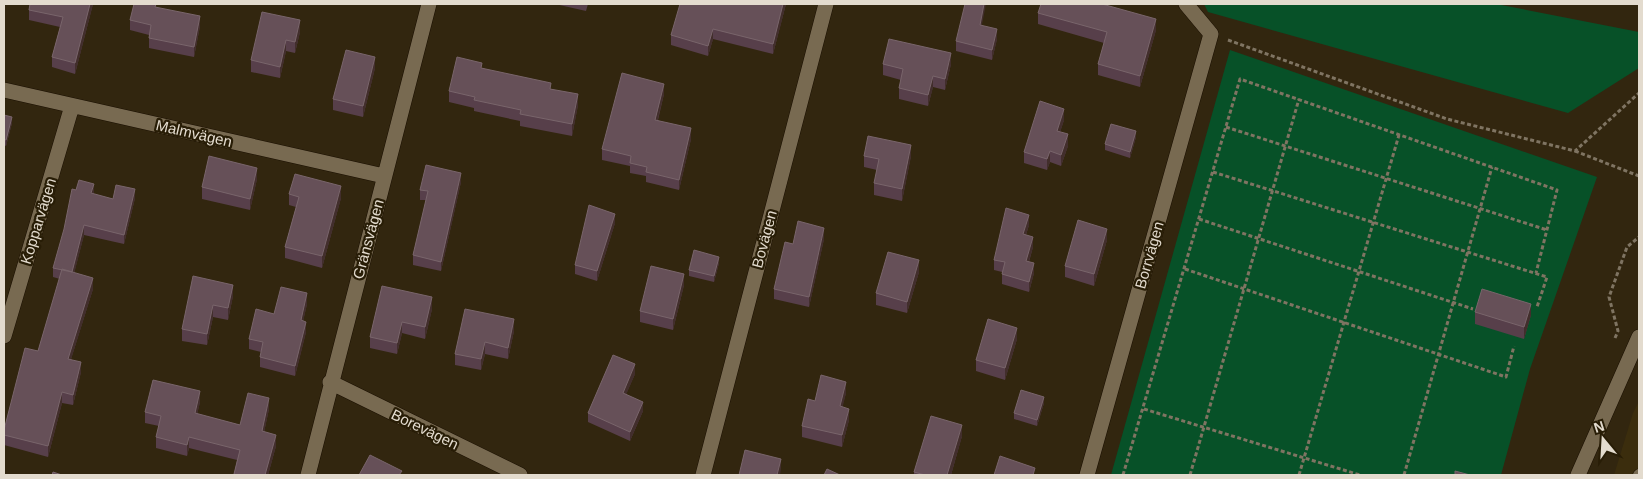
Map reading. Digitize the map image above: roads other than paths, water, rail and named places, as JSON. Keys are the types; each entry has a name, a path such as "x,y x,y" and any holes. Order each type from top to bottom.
{"street":[{"name":"Gränsvägen","path":"308,475 330,382 429,4"},
{"name":"Bovägen","path":"703,475 826,4"},
{"name":"Borrvägen","path":"1086,475 1211,34 1186,4"},
{"name":"Malmvägen","path":"4,90 384,176"},
{"name":"Kopparvägen","path":"4,336 72,106"},
{"path":"1578,475 1639,337"},
{"name":"Borevägen","path":"330,382 520,475"}]}
